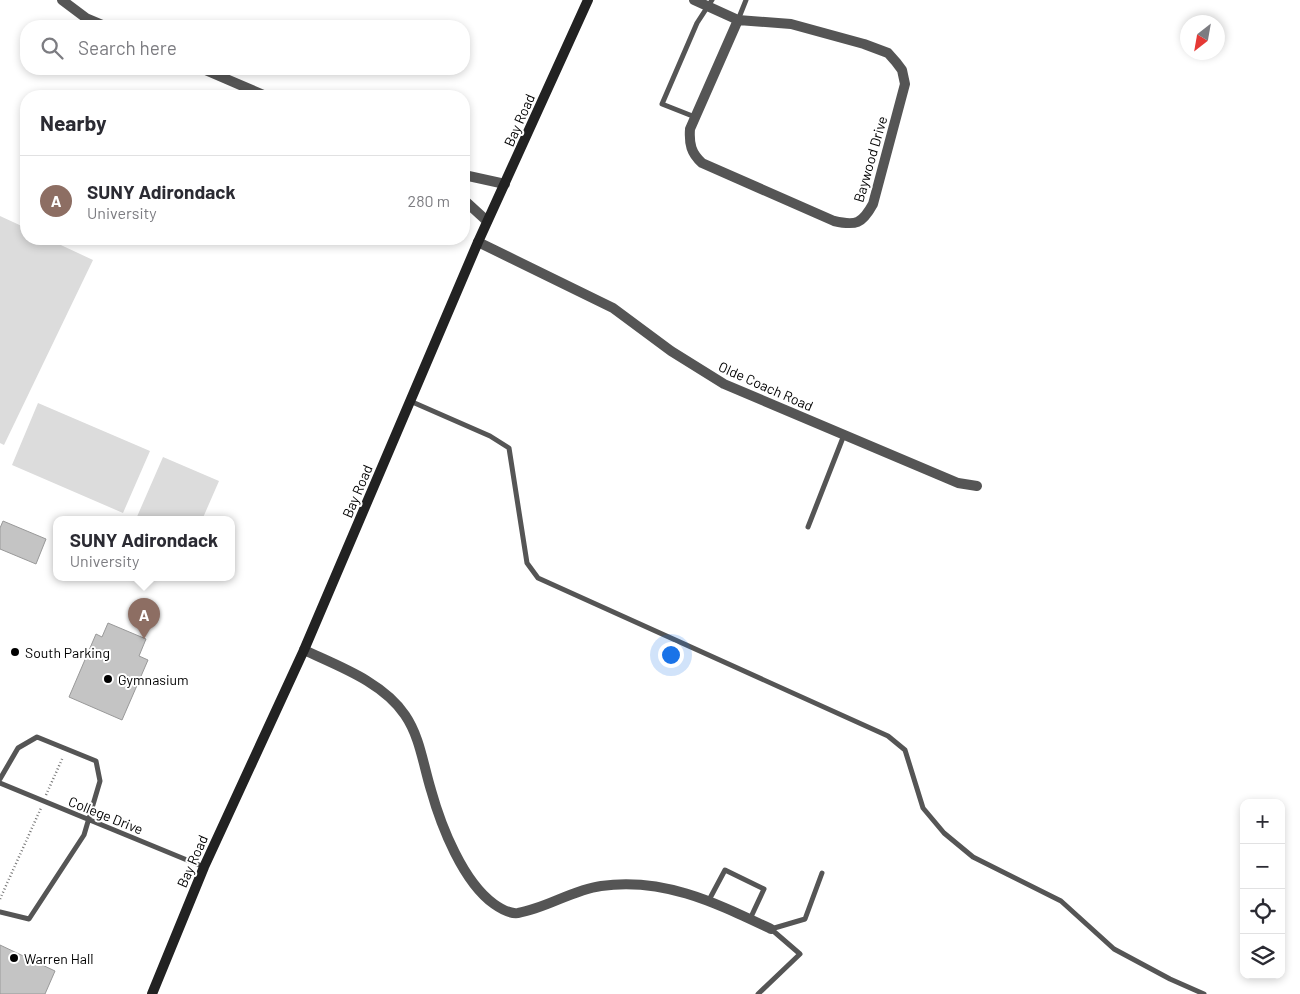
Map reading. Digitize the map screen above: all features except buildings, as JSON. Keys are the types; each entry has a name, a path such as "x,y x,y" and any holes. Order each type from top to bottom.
{"street":[{"path":"62,0 91,20"},
{"name":"Bay Road","path":"152,994 204,867 304,650 478,242 588,0"},
{"name":"Baywood Drive","path":"694,0 710,3 738,20 790,24 833,34 888,54 902,70 905,84 873,204 866,216 858,222 848,224 834,221 702,163 694,155 689,143 690,129 738,20"},
{"path":"217,75 252,90"},
{"path":"470,175 505,184"},
{"path":"470,205 488,221"},
{"name":"Olde Coach Road","path":"478,242 613,308 671,351 724,384 958,483 977,486"},
{"path":"304,650 368,682 389,697 405,714 418,740 431,791 451,845 469,876 483,895 505,911 517,913 575,892 601,886 626,884 656,885 709,900 771,928"}],"lane":[{"path":"738,20 746,0"},
{"path":"695,117 662,104 697,23 710,3"},
{"path":"410,401 490,436 509,448 527,563 538,578 888,736 905,750 923,808 944,833 973,857 1061,901 1114,949 1170,979 1204,994"},
{"path":"808,527 844,435"},
{"path":"0,779 18,748 37,738 96,760 100,781 84,834 29,919 0,912"},
{"name":"College Drive","path":"0,784 204,867"},
{"path":"709,900 725,870 764,889 750,919"},
{"path":"771,928 805,919 822,873"},
{"path":"758,994 800,954 771,928"}],"path":[{"path":"46,796 67,748"},
{"path":"0,899 40,808"}],"shaded area":[{"path":"0,216 20,225 20,245 61,245 93,260 4,445 0,443"},
{"path":"38,403 150,451 123,513 12,465"},
{"path":"163,457 219,481 204,516 137,516"}],"place":[{"name":"SUNY Adirondack","path":"144,639"},
{"name":"South Parking","path":"15,652"},
{"name":"Gymnasium","path":"108,679"},
{"name":"Warren Hall","path":"14,958"}]}
